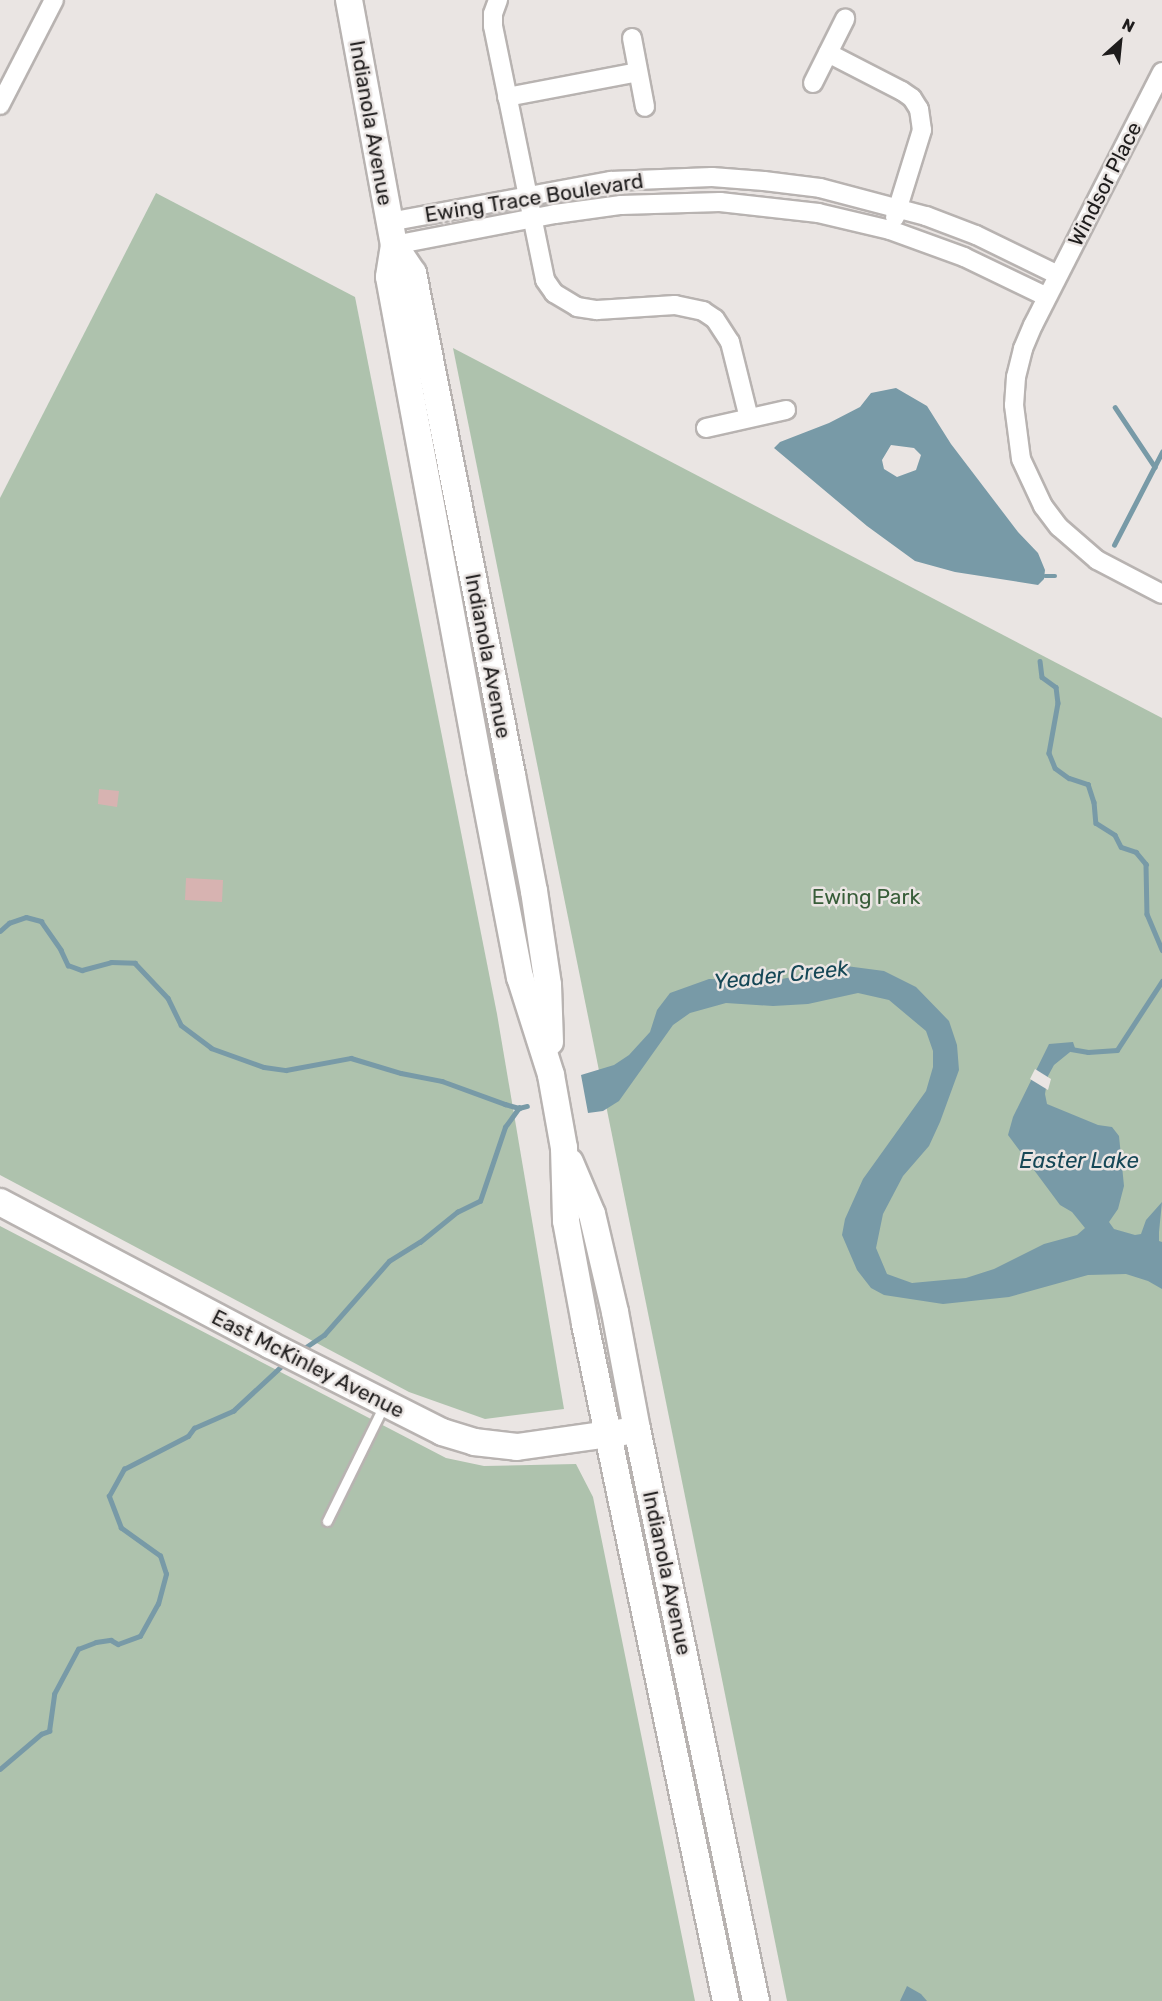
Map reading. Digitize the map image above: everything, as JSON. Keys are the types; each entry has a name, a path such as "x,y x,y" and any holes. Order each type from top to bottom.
{"main road":[{"name":"Indianola Avenue","path":"349,0 392,233 412,273 534,891 548,985 551,1075 564,1148 566,1221 726,2001"},
{"name":"Indianola Avenue","path":"564,1148 592,1214 615,1312 637,1429 756,2001"},
{"name":"East McKinley Avenue","path":"0,1202 270,1346 442,1432 474,1442 517,1447 637,1429"}],"street":[{"path":"0,105 54,0"},
{"path":"498,0 493,14 493,26 545,280 565,302 578,307 597,310 690,306 715,319 730,342 748,418"},
{"path":"813,83 845,19"},
{"path":"632,38 645,107"},
{"path":"828,53 902,91 912,98 919,109 922,130 890,230"},
{"path":"507,97 638,72"},
{"name":"Windsor Place","path":"1162,72 1047,297 1023,349 1016,377 1014,405 1015,433 1024,468 1043,506 1076,544 1097,560 1162,594"},
{"name":"Ewing Trace Boulevard","path":"392,233 526,195 611,182 712,177 820,188 898,207 976,235 1059,275"},
{"name":"Ewing Trace Boulevard","path":"392,233 531,219 621,205 720,202 818,213 890,230 964,256 1047,297"},
{"path":"706,428 786,410"}],"lane":[{"path":"327,1521 384,1405"}],"green space":[{"path":"156,193 355,297 497,1014 564,1409 485,1419 409,1392 0,1175 0,498"},
{"name":"Ewing Park","path":"453,348 1162,718 1162,2001 787,2001"},
{"path":"0,1226 446,1458 484,1466 576,1464 593,1497 695,2001 0,2001"}],"water":[{"path":"896,388 927,406 951,444 1018,532 1038,553 1045,570 1044,579 1038,585 955,572 915,561 867,526 774,448 780,442 829,423 860,407 871,393","holes":["891,445 914,448 921,455 916,470 897,477 884,469 882,460"]},
{"name":"Easter Lake","path":"846,966 884,971 916,987 949,1021 957,1045 959,1070 940,1122 929,1146 903,1176 883,1214 876,1248 887,1274 912,1283 966,1278 994,1269 1044,1244 1077,1235 1085,1228 1072,1212 1060,1205 1008,1135 1013,1117 1049,1044 1073,1042 1075,1048 1054,1065 1048,1076 1045,1094 1047,1104 1098,1125 1112,1127 1119,1136 1124,1186 1118,1209 1109,1222 1114,1229 1135,1235 1141,1234 1146,1220 1162,1202 1159,1241 1162,1242 1162,1289 1148,1281 1126,1274 1088,1275 1009,1297 943,1304 884,1295 871,1288 857,1270 842,1235 845,1219 863,1179 926,1091 933,1067 933,1051 926,1031 889,1000 858,993 808,1004 773,1006 726,1003 690,1013 673,1025 619,1101 603,1111 588,1113 581,1075 614,1065 629,1055 650,1032 657,1010 670,993 709,979 772,981"},
{"path":"907,1986 921,1994 927,2001 900,2001"}],"pier":[{"path":"1035,1069 1051,1079 1048,1090 1030,1079"}],"building":[{"path":"99,789 119,791 117,807 98,804"},
{"path":"186,878 223,880 222,902 185,900"}],"waterway":[{"path":"1115,407 1155,467"},
{"path":"1114,545 1162,452"},
{"path":"1045,576 1055,576"},
{"path":"1040,661 1042,677 1056,687 1058,703 1049,753 1055,768 1069,778 1088,784 1094,802 1096,823 1115,835 1121,847 1136,852 1146,864 1147,914 1162,950"},
{"name":"Yeader Creek","path":"0,931 9,923 26,917 41,921 61,950 68,965 82,970 111,962 135,963 168,998 181,1025 211,1048 264,1067 286,1070 351,1058 401,1073 442,1081 519,1108 527,1106"},
{"path":"1071,1049 1088,1052 1117,1050 1162,981"},
{"path":"300,1351 324,1335 389,1261 420,1242 457,1212 480,1201 505,1127 519,1108"},
{"path":"0,1769 41,1734 49,1731 54,1694 78,1649 96,1642 111,1640 118,1644 140,1636 158,1604 166,1574 160,1556 121,1528 109,1496 124,1469 188,1436 194,1428 233,1411 286,1362"}]}
